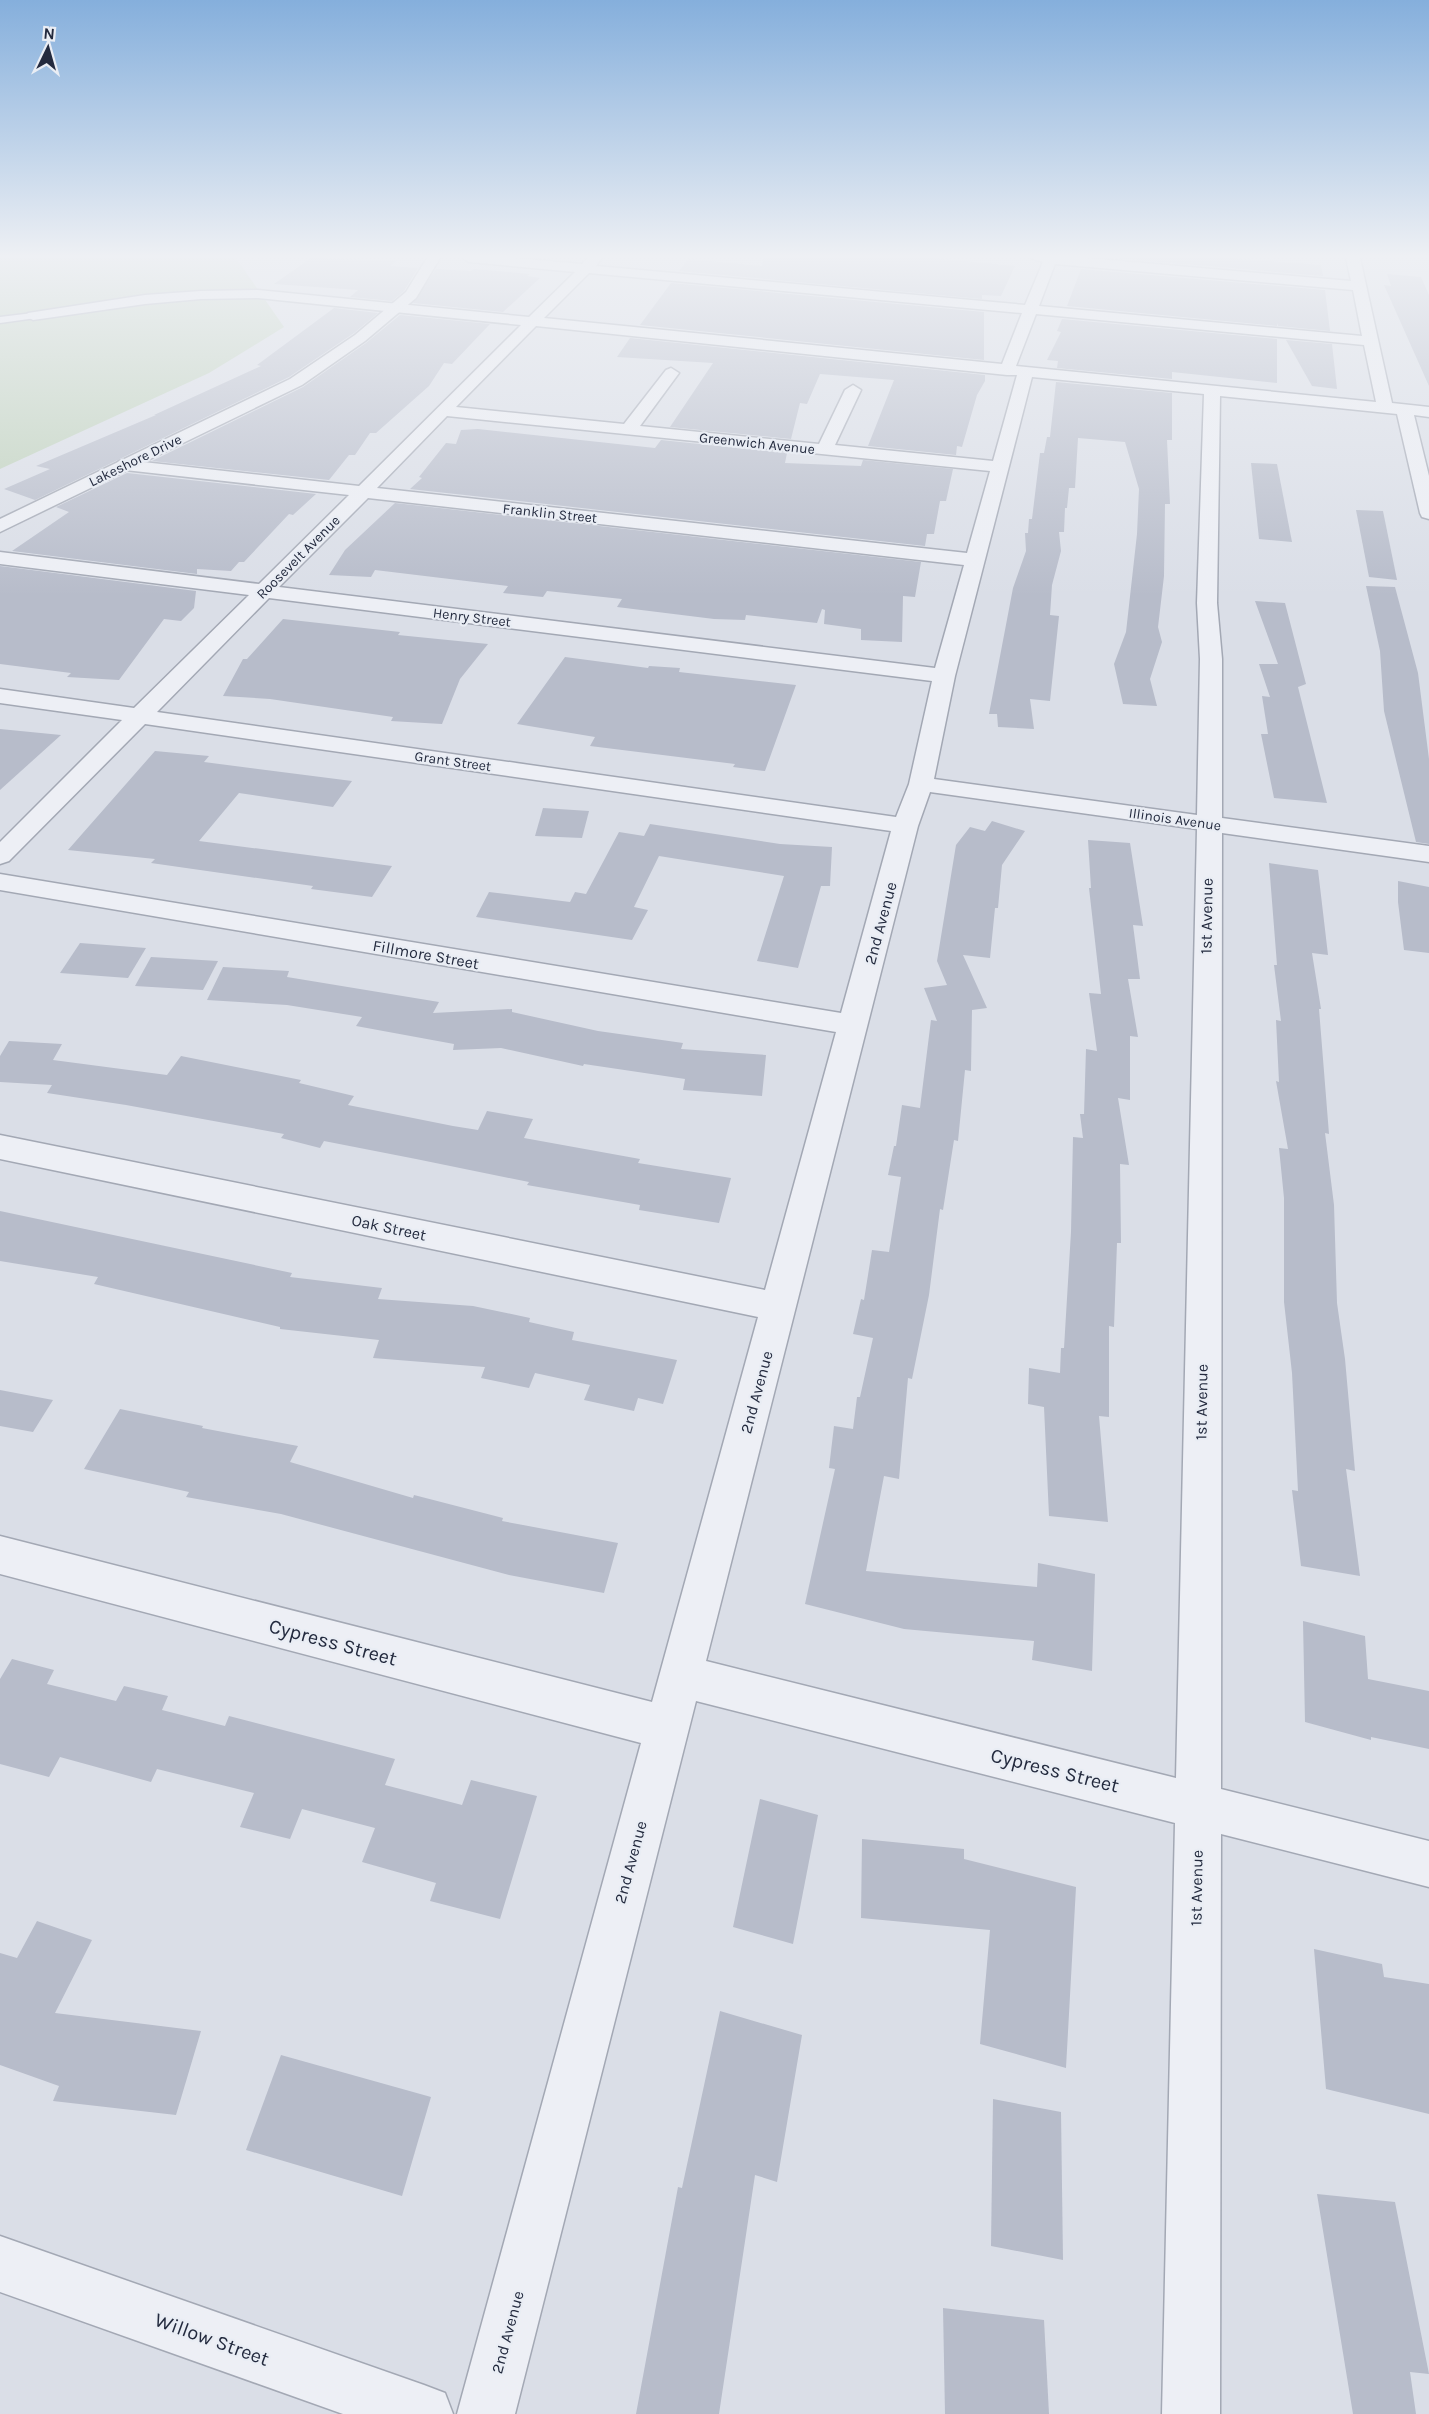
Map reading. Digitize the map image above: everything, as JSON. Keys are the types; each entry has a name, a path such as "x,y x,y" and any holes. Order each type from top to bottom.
{"street":[{"name":"Lakeshore Drive","path":"0,526 296,382 313,371"},
{"name":"Roosevelt Avenue","path":"0,856 483,371"},
{"name":"2nd Avenue","path":"486,2414 905,826 921,784 944,676 999,467 1016,371"},
{"path":"1022,371 1429,412"},
{"path":"1377,371 1385,407"},
{"path":"628,430 671,373"},
{"path":"825,449 853,390"},
{"name":"1st Avenue","path":"1191,2414 1212,390"},
{"path":"1404,409 1429,513"},
{"name":"Greenwich Avenue","path":"443,411 999,467"},
{"name":"Franklin Street","path":"125,465 975,560"},
{"name":"Henry Street","path":"0,558 944,676"},
{"name":"Grant Street","path":"0,696 905,826"},
{"name":"Illinois Avenue","path":"921,784 1429,854"},
{"name":"Fillmore Street","path":"0,882 852,1025"},
{"name":"Oak Street","path":"0,1148 778,1307"},
{"name":"Cypress Street","path":"0,1555 666,1728"},
{"name":"Cypress Street","path":"681,1676 1429,1864"},
{"name":"Willow Street","path":"0,2264 424,2414"}],"green space":[{"path":"0,371 213,371 209,373 0,469"}],"building":[{"path":"251,371 298,371 35,500 4,489 50,469 36,466 156,415 154,415"},
{"path":"326,371 439,371 429,386 376,433 370,433 355,455 349,455 329,480 152,461 303,387"},
{"path":"708,371 943,371 985,375 985,381 977,395 962,447 957,446 956,455 868,446 894,380 820,374 807,404 800,403 791,439 670,427"},
{"path":"1085,371 1277,371 1277,383 1172,372 1172,379"},
{"path":"1303,371 1335,371 1337,389 1312,386"},
{"path":"1422,371 1429,371 1429,386"},
{"path":"1056,382 1172,393 1172,440 1167,440 1170,504 1165,504 1164,576 1158,627 1162,642 1150,679 1157,706 1123,704 1114,664 1126,632 1137,534 1139,489 1125,442 1078,438 1075,488 1069,488 1064,532 1059,532 1061,551 1052,585 1050,615 1059,616 1050,701 1030,699 1034,729 998,727 997,714 989,714 1013,588 1026,551 1025,533 1028,533 1029,519 1032,519 1040,453 1044,453 1047,437 1050,437"},
{"path":"478,429 655,448 661,440 787,453 785,463 861,466 863,460 953,469 946,501 940,501 934,534 927,534 925,546 410,489 422,478 419,477 446,443 456,444 461,430"},
{"path":"1251,463 1277,464 1292,542 1259,539"},
{"path":"127,473 316,494 293,515 289,514 244,562 239,562 231,571 197,569 197,574 12,551 69,512 56,507"},
{"path":"395,503 921,562 915,597 903,596 902,642 861,640 861,629 824,624 825,610 822,609 817,623 746,615 745,620 714,619 617,607 622,599 547,591 543,597 503,593 508,586 375,570 371,577 329,575 345,550"},
{"path":"1356,510 1383,511 1397,580 1369,577"},
{"path":"0,566 196,591 194,608 181,621 164,619 119,680 67,677 71,673 0,664"},
{"path":"1366,586 1395,587 1418,673 1429,759 1429,844 1416,842 1384,711 1380,651"},
{"path":"1255,601 1285,603 1306,684 1298,687 1327,803 1274,798 1261,734 1268,734 1262,696 1270,697 1259,664 1278,664"},
{"path":"283,619 400,632 398,635 488,644 460,679 442,724 391,721 393,717 270,699 223,696 243,659 247,659"},
{"path":"565,657 648,668 649,666 680,668 679,672 796,685 765,771 733,767 735,764 590,746 595,737 517,724"},
{"path":"0,729 61,735 0,790"},
{"path":"155,751 209,756 204,762 352,781 333,807 239,793 199,841 392,866 372,897 311,889 313,886 151,863 155,859 68,850"},
{"path":"543,808 589,811 582,838 535,836"},
{"path":"992,821 1025,831 1002,865 990,958 963,955 987,1008 972,1010 971,1071 965,1070 958,1141 954,1140 943,1210 940,1209 929,1295 912,1379 908,1378 899,1479 884,1476 866,1571 1037,1587 1038,1563 1095,1574 1092,1671 1032,1660 1034,1641 904,1629 805,1604 835,1469 829,1468 834,1426 853,1429 857,1397 860,1397 873,1338 853,1334 861,1299 864,1300 872,1250 889,1252 901,1177 888,1175 894,1146 896,1146 902,1105 920,1108 931,1020 937,1021 924,988 947,985 937,961 956,845 970,827 985,831"},
{"path":"650,824 780,844 832,847 830,886 821,886 798,968 757,961 784,876 659,856 634,907 648,910 632,940 476,917 489,892 570,902 575,892 586,894 619,832 644,836"},
{"path":"1088,840 1130,843 1143,926 1133,925 1140,979 1128,979 1138,1037 1130,1036 1130,1100 1118,1098 1129,1165 1120,1164 1121,1243 1117,1243 1114,1327 1109,1326 1109,1417 1099,1416 1108,1522 1049,1516 1044,1407 1028,1404 1029,1368 1060,1373 1061,1348 1064,1348 1071,1232 1073,1137 1083,1138 1080,1114 1084,1114 1086,1049 1097,1051 1089,993 1101,994 1089,888 1091,888"},
{"path":"1269,863 1318,870 1328,955 1312,953 1321,1009 1319,1009 1329,1134 1325,1133 1334,1205 1337,1303 1345,1359 1355,1471 1346,1469 1360,1576 1301,1566 1292,1490 1298,1491 1292,1373 1284,1302 1284,1198 1279,1148 1288,1149 1276,1081 1279,1082 1276,1020 1281,1021 1274,965 1277,965"},
{"path":"1398,881 1429,887 1429,953 1404,950 1398,902"},
{"path":"80,943 146,948 128,978 60,973"},
{"path":"151,957 218,961 203,990 135,986"},
{"path":"223,967 289,971 287,977 439,1002 433,1013 512,1009 512,1012 598,1031 683,1043 681,1049 766,1055 762,1096 683,1090 685,1079 584,1064 583,1066 501,1048 453,1050 454,1044 356,1026 362,1017 287,1005 207,1000"},
{"path":"9,1041 62,1044 53,1060 167,1075 181,1056 301,1080 299,1083 354,1096 348,1105 478,1130 487,1111 533,1119 524,1138 640,1159 638,1163 731,1178 719,1223 639,1210 640,1205 527,1185 529,1182 416,1159 324,1141 320,1148 281,1138 284,1134 47,1093 52,1085 0,1082 0,1056"},
{"path":"0,1211 292,1273 290,1277 382,1288 378,1299 473,1306 530,1318 529,1322 574,1332 572,1340 677,1360 663,1404 638,1398 634,1411 584,1400 590,1385 535,1373 529,1388 481,1378 485,1367 373,1358 379,1340 280,1329 280,1327 94,1284 98,1277 0,1261"},
{"path":"0,1390 53,1400 33,1432 0,1426"},
{"path":"120,1409 203,1426 202,1428 298,1446 290,1462 413,1498 414,1495 503,1518 502,1521 618,1543 604,1593 509,1575 281,1514 186,1497 189,1492 84,1469"},
{"path":"1303,1621 1365,1636 1368,1679 1429,1691 1429,1749 1371,1737 1371,1740 1305,1722"},
{"path":"12,1659 54,1670 47,1684 116,1701 124,1686 168,1696 162,1710 225,1726 229,1716 395,1759 385,1785 462,1805 471,1780 537,1796 500,1919 430,1901 436,1883 362,1862 375,1828 302,1809 290,1839 240,1827 254,1793 157,1769 151,1782 60,1757 49,1777 0,1764 0,1679"},
{"path":"760,1799 818,1815 793,1944 733,1927"},
{"path":"862,1839 964,1849 964,1859 1076,1887 1066,2068 980,2044 990,1930 861,1918"},
{"path":"37,1921 92,1940 55,2013 201,2031 176,2115 53,2101 59,2086 0,2065 0,1953 17,1958"},
{"path":"1314,1949 1382,1964 1384,1977 1429,1984 1429,2114 1326,2089"},
{"path":"720,2011 802,2035 777,2182 755,2175 719,2414 636,2414 678,2187 682,2188"},
{"path":"281,2055 431,2097 402,2196 246,2150"},
{"path":"993,2099 1061,2112 1063,2260 991,2246"},
{"path":"1317,2194 1395,2202 1429,2374 1410,2372 1416,2414 1353,2414"},
{"path":"943,2308 1044,2320 1049,2414 945,2414"}]}
